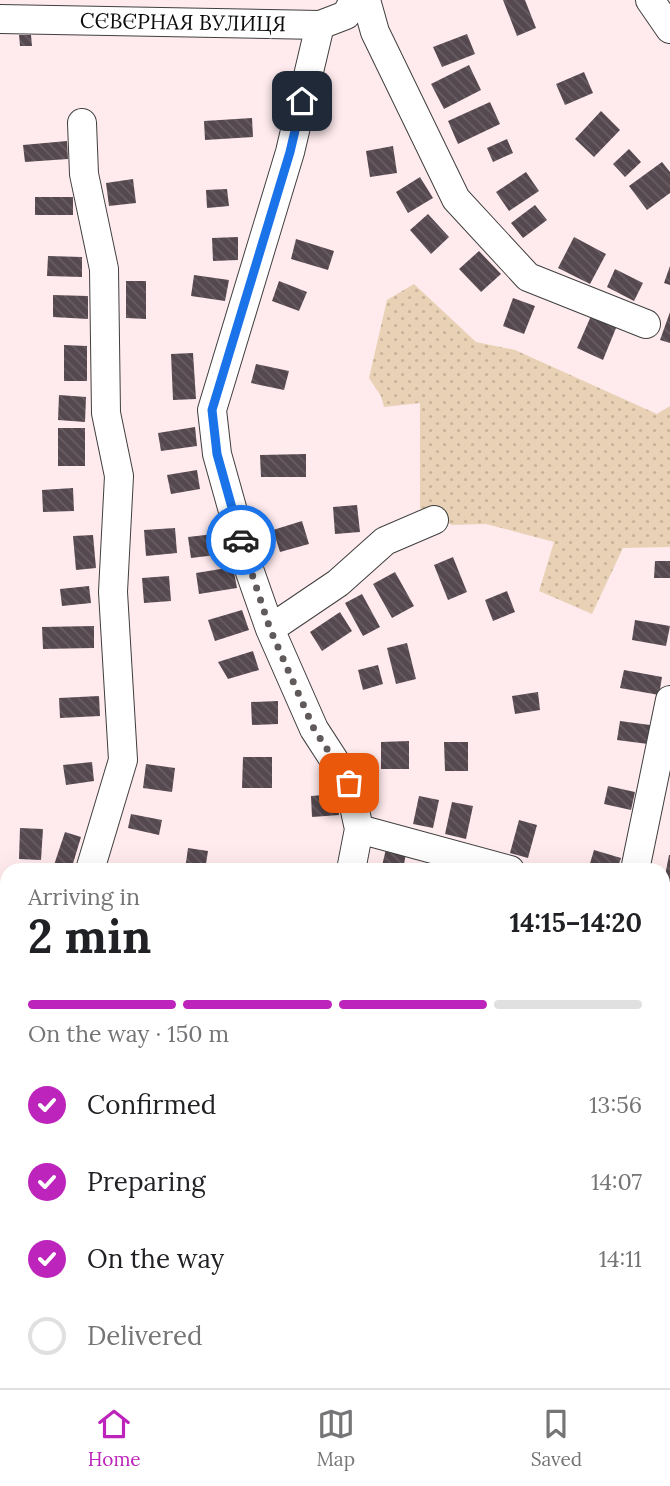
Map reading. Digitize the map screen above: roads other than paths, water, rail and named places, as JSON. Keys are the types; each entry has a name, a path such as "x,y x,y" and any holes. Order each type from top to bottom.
{"street":[{"path":"352,863 359,829 349,783 314,729 270,629 250,572 217,454 212,410 290,152 320,25 346,15 354,0"},
{"path":"366,0 375,32 456,199 528,277 646,324"},
{"path":"650,0 670,29"},
{"name":"СЄВЄРНАЯ ВУЛИЦЯ","path":"0,19 320,25"},
{"path":"82,123 84,174 104,270 106,413 119,476 113,592 123,760 92,863"},
{"path":"270,629 338,583 385,541 434,520"},
{"path":"636,863 670,700"},
{"path":"359,829 484,863"}]}
